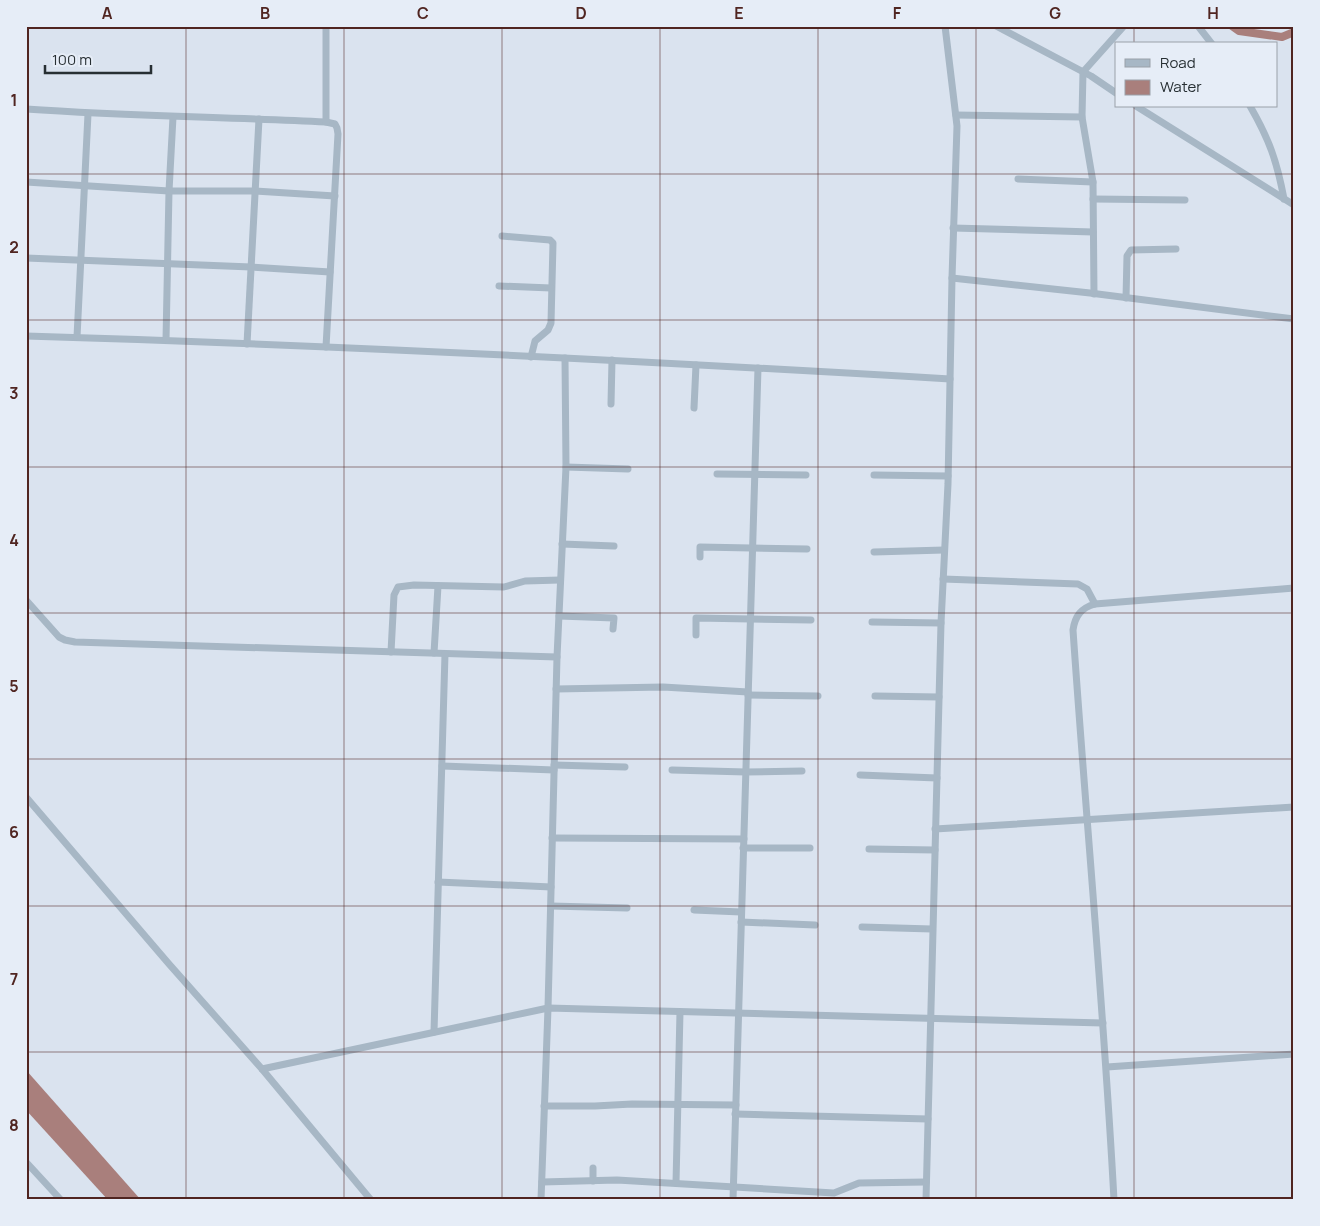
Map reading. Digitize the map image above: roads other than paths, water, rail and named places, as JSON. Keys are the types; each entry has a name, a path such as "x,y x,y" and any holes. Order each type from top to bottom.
{"street":[{"path":"326,26 326,122"},
{"path":"926,1200 932,929 941,623 948,476 957,126 945,26"},
{"path":"996,26 1083,72 1115,92"},
{"path":"1094,294 1093,182 1082,117 1083,72 1124,26"},
{"path":"1198,26 1210,42"},
{"path":"1139,108 1294,205"},
{"path":"1251,108 1270,144 1284,199"},
{"path":"26,109 88,114 259,119 335,124 338,128 336,196 326,347"},
{"path":"77,337 88,114"},
{"path":"956,115 1082,117"},
{"path":"166,340 169,191 173,117"},
{"path":"247,344 259,119"},
{"path":"1018,179 1093,182"},
{"path":"26,182 169,191 255,191 336,196"},
{"path":"1093,199 1185,200"},
{"path":"953,228 1093,232"},
{"path":"502,236 552,241 553,243 550,328 535,341 531,357"},
{"path":"1126,298 1127,256 1131,250 1176,249"},
{"path":"26,258 330,272"},
{"path":"952,278 1294,319"},
{"path":"499,286 551,288"},
{"path":"26,336 166,340 612,360 950,380"},
{"path":"541,1200 557,657 566,467 565,358"},
{"path":"611,404 612,360"},
{"path":"694,408 696,365"},
{"path":"733,1200 758,368"},
{"path":"566,467 628,469"},
{"path":"718,474 806,475"},
{"path":"874,475 948,476"},
{"path":"562,544 614,546"},
{"path":"700,557 700,547 807,549"},
{"path":"874,552 944,550"},
{"path":"943,579 1078,584 1086,589 1095,604"},
{"path":"392,652 395,590 398,587 504,588 525,582 560,580"},
{"path":"434,653 438,586"},
{"path":"1114,1200 1107,1067 1072,630 1076,618 1083,608 1095,604 1294,588"},
{"path":"26,600 59,637 64,640 557,657"},
{"path":"559,616 614,618 613,629"},
{"path":"696,634 696,618 811,620"},
{"path":"872,622 941,623"},
{"path":"434,1032 445,654"},
{"path":"556,689 663,687 748,694 818,696"},
{"path":"875,696 939,697"},
{"path":"442,766 625,767"},
{"path":"672,770 802,771"},
{"path":"860,775 937,778"},
{"path":"26,796 169,964 262,1069 371,1200"},
{"path":"935,829 1294,807"},
{"path":"552,838 744,839"},
{"path":"743,848 810,848"},
{"path":"869,849 935,850"},
{"path":"438,882 551,887"},
{"path":"551,906 627,908"},
{"path":"694,910 741,912"},
{"path":"741,922 815,925"},
{"path":"862,927 932,929"},
{"path":"262,1069 548,1008 1103,1023"},
{"path":"676,1183 680,1012"},
{"path":"1107,1067 1294,1054"},
{"path":"544,1106 736,1105"},
{"path":"735,1114 928,1119"},
{"path":"26,1162 61,1200"},
{"path":"593,1181 594,1168"},
{"path":"542,1182 617,1180 834,1193 859,1182 926,1182"}],"water":[{"path":"26,1070 141,1200 108,1200 26,1110"}],"waterway":[{"path":"1232,26 1239,31 1282,37 1294,32"}]}
